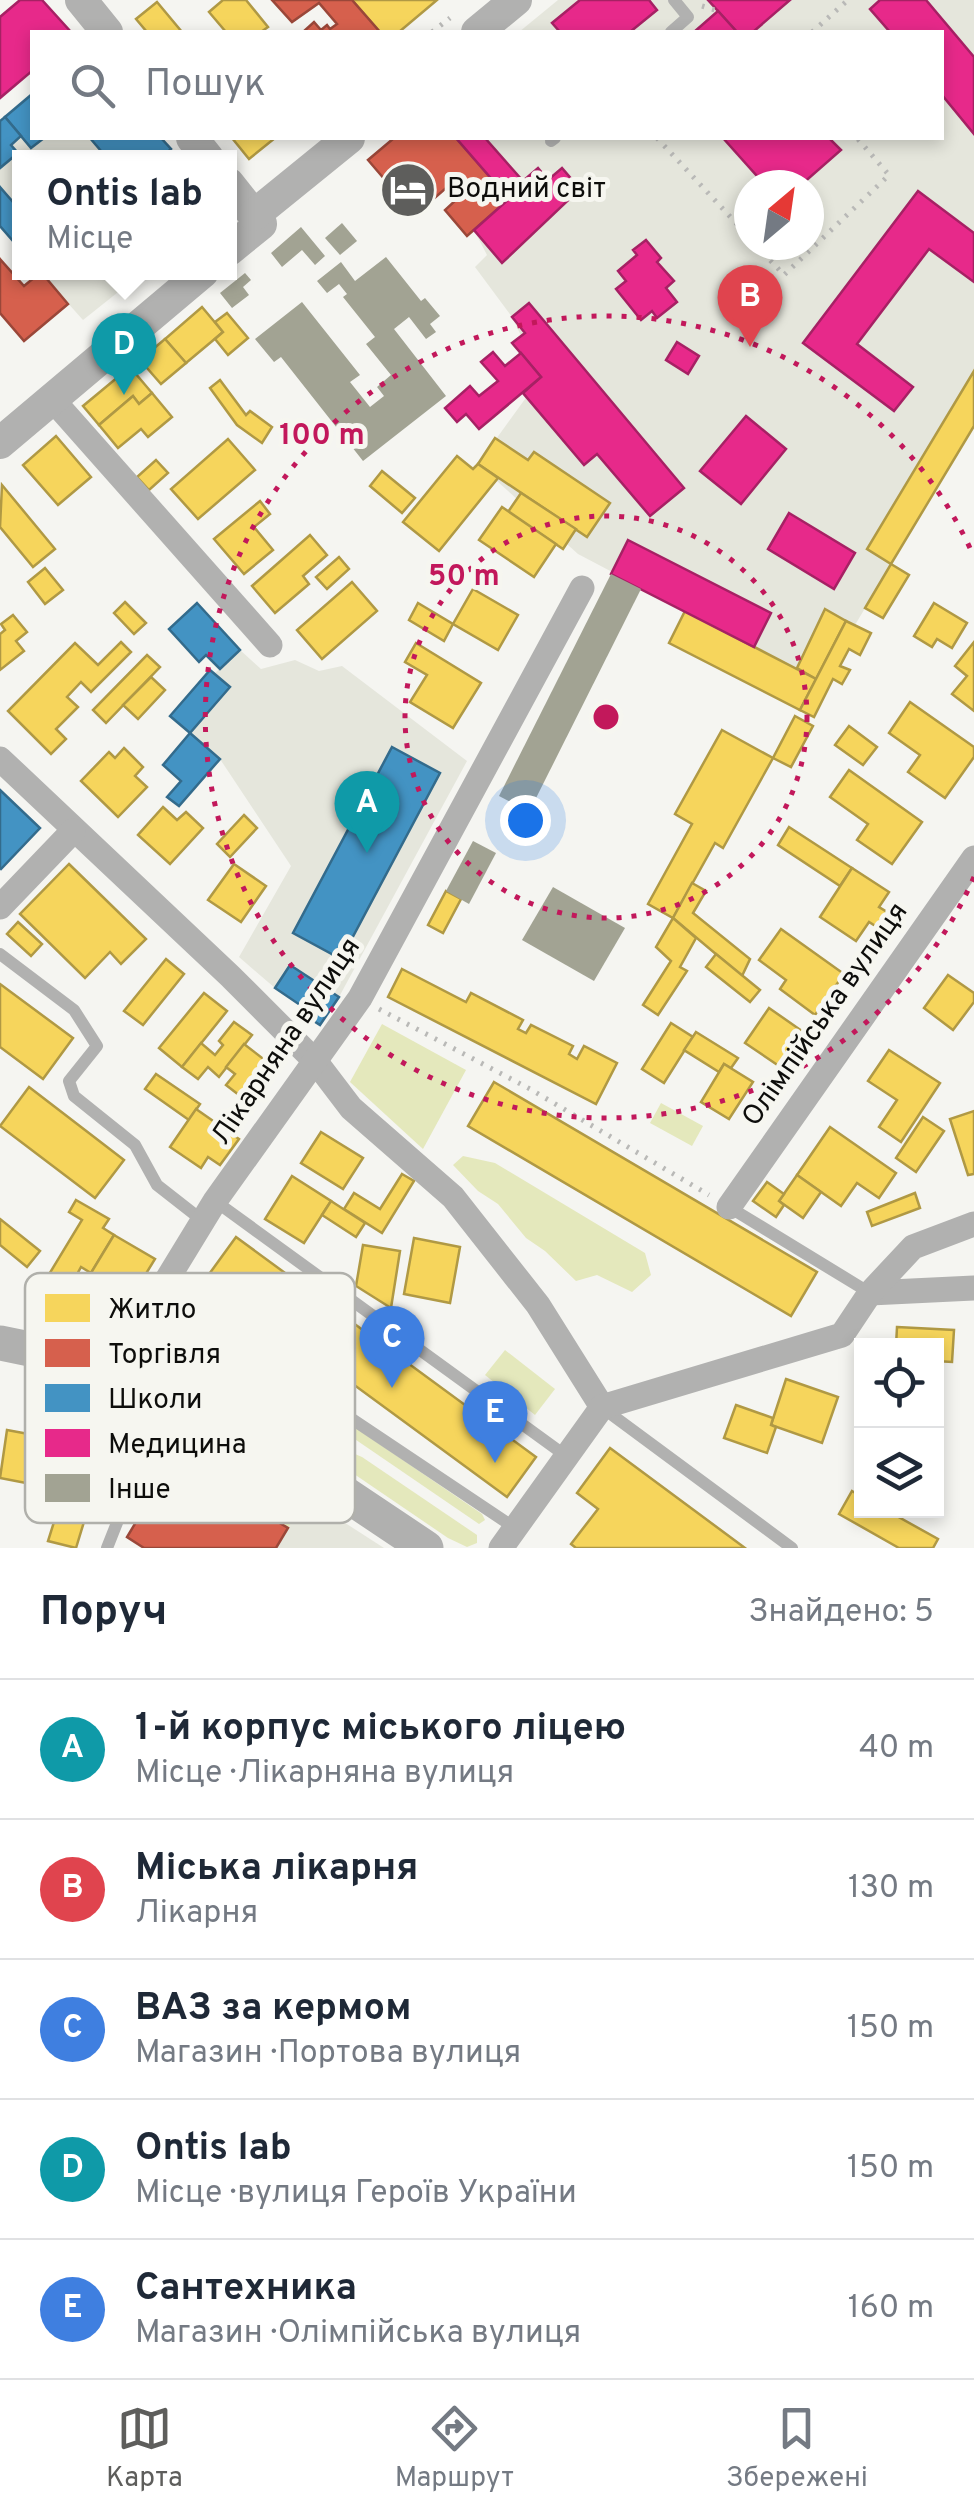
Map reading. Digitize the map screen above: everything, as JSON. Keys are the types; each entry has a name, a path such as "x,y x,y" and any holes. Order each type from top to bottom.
{"main road":[{"path":"0,1343 25,1348"},
{"path":"355,1500 426,1548"}],"street":[{"path":"81,0 105,30"},
{"path":"479,30 516,0"},
{"path":"254,215 347,140"},
{"path":"237,194 261,224 237,244"},
{"path":"0,442 193,280"},
{"path":"52,399 270,644"},
{"name":"Лікарняна вулиця","path":"171,1273 209,1211 360,998 582,588"},
{"path":"0,759 230,976 316,1062 350,1108 452,1196 538,1305 602,1407"},
{"path":"0,906 74,831"},
{"name":"Олімпійська вулиця","path":"729,1206 974,858"},
{"path":"508,1538 602,1407 842,1335 870,1293 913,1247 974,1224"},
{"path":"870,1293 974,1288"}],"lane":[{"path":"673,30 688,17 674,0"},
{"path":"0,954 74,1010 97,1046 69,1081 74,1096 134,1145 157,1185 209,1211 299,1273"},
{"path":"729,1206 870,1293"},
{"path":"355,1311 566,1456"},
{"path":"602,1407 792,1548"},
{"path":"355,1423 508,1538"},
{"path":"107,1548 117,1523"}],"path":[{"path":"814,30 848,0"},
{"path":"659,140 734,221"},
{"path":"824,237 890,175 859,140"},
{"path":"770,260 784,275 800,260"},
{"path":"360,998 530,1089 729,1206"}],"shaded area":[{"path":"558,0 974,0 974,426 855,625 845,621 816,679 578,554 478,464 541,377 512,317 475,267 487,255 474,230 509,199 458,140 944,140 944,30 521,30"},
{"path":"30,96 30,140 163,140 172,150 12,150 12,240 0,226 0,121"},
{"path":"47,280 133,280 83,320"},
{"path":"240,650 261,669 295,660 319,671 342,666 467,761 339,997 291,966 275,988 239,957 291,866 220,759 170,716 210,670 215,673"},
{"path":"291,1523 345,1523 384,1548 276,1548"}],"green space":[{"path":"382,1024 466,1070 423,1149 350,1082"},
{"path":"661,1103 703,1126 692,1146 650,1123"},
{"path":"463,1156 495,1163 645,1253 651,1275 632,1292 597,1275 576,1281 526,1238 498,1204 478,1191 453,1165"},
{"path":"505,1350 555,1389 535,1415 485,1375"},
{"path":"355,1427 482,1514 485,1520 479,1524 355,1439"},
{"path":"355,1454 477,1535 477,1543 467,1547 355,1475"}],"building: Житло":[{"path":"223,0 246,0 268,27 224,30 209,12"},
{"path":"352,0 437,0 401,30 378,30"},
{"path":"157,2 180,30 145,30 136,19"},
{"path":"234,140 273,140 249,159"},
{"path":"202,307 223,332 186,363 165,339"},
{"path":"227,313 248,338 228,355 215,339 223,332 215,322"},
{"path":"165,339 186,363 161,384 140,360"},
{"path":"130,367 152,393 139,404 133,396 99,425 83,406"},
{"path":"974,371 974,426 891,564 867,549"},
{"path":"220,380 246,415 250,411 272,427 262,443 237,425 210,388"},
{"path":"152,393 172,417 148,437 141,429 118,448 99,425 133,396 139,404"},
{"path":"56,436 91,477 58,505 23,465"},
{"path":"495,438 528,460 534,452 610,503 587,537 478,464"},
{"path":"228,439 255,470 198,519 171,489"},
{"path":"457,456 473,469 478,464 498,478 439,551 403,522"},
{"path":"156,460 168,473 149,490 137,477"},
{"path":"382,471 415,498 402,513 370,486"},
{"path":"2,485 55,549 33,567 0,527"},
{"path":"521,493 576,529 563,549 508,512"},
{"path":"260,501 270,514 254,527 273,550 244,574 214,539"},
{"path":"502,507 556,544 534,577 479,540"},
{"path":"310,535 327,555 303,576 309,584 275,613 252,586"},
{"path":"339,557 349,569 327,589 316,577"},
{"path":"891,564 909,575 883,618 865,608"},
{"path":"45,568 63,590 45,604 28,582"},
{"path":"352,582 377,611 322,659 297,630"},
{"path":"473,589 518,615 498,650 453,624"},
{"path":"125,602 146,623 134,634 114,613"},
{"path":"418,603 453,624 444,641 409,620"},
{"path":"934,603 967,623 952,648 937,639 932,647 914,636"},
{"path":"825,609 846,621 816,679 797,668"},
{"path":"685,611 816,679 800,710 669,643"},
{"path":"13,615 27,632 16,641 24,651 0,670 0,634 5,630 1,624"},
{"path":"846,621 871,633 860,655 849,649 840,666 850,670 842,684 833,679 814,717 800,710"},
{"path":"121,642 131,652 91,692 81,682 67,697 78,707 56,729 66,739 51,754 8,711 75,643 98,665"},
{"path":"974,642 974,711 952,694 967,676 955,666"},
{"path":"416,643 481,683 453,728 410,702 427,675 405,662"},
{"path":"147,655 160,667 106,723 93,710"},
{"path":"151,677 165,690 138,719 123,705"},
{"path":"910,702 974,747 974,757 945,798 908,772 920,755 889,733"},
{"path":"795,716 813,726 791,767 773,758"},
{"path":"849,726 877,747 863,765 835,745"},
{"path":"722,730 773,758 723,848 715,843 673,918 648,904 692,824 675,814"},
{"path":"124,748 143,767 135,776 147,787 118,817 81,781 109,752 115,758"},
{"path":"849,770 922,822 892,864 857,840 868,824 830,797"},
{"path":"163,807 177,820 186,812 203,828 170,864 138,835"},
{"path":"244,815 257,828 230,857 217,844"},
{"path":"789,827 852,868 840,886 778,845"},
{"path":"69,864 146,939 121,964 110,952 85,978 20,914"},
{"path":"234,864 266,886 241,922 208,900"},
{"path":"852,868 889,892 879,907 887,912 877,927 869,922 856,941 820,917"},
{"path":"692,883 706,891 693,913 750,959 742,976 673,918"},
{"path":"446,891 461,899 443,933 428,925"},
{"path":"673,918 696,938 680,967 687,971 658,1015 643,1005 671,961 656,947"},
{"path":"18,922 42,944 31,956 7,934"},
{"path":"781,929 844,974 815,1015 780,989 786,980 759,960"},
{"path":"716,954 760,990 750,1002 706,967"},
{"path":"166,959 184,974 143,1025 124,1011"},
{"path":"402,969 466,1002 471,993 523,1020 518,1029 526,1033 531,1025 573,1046 569,1054 577,1059 584,1046 617,1063 596,1104 388,997"},
{"path":"948,975 974,993 974,1002 953,1030 924,1008"},
{"path":"0,984 73,1038 43,1079 0,1047"},
{"path":"204,993 227,1011 182,1067 159,1048"},
{"path":"769,1008 802,1031 779,1066 745,1043"},
{"path":"234,1022 252,1035 219,1077 208,1067 198,1079 182,1067 201,1043 215,1055 223,1045 219,1041"},
{"path":"671,1023 693,1037 664,1083 642,1069"},
{"path":"696,1032 738,1058 731,1068 724,1064 719,1072 684,1050"},
{"path":"244,1044 275,1068 248,1102 226,1085 235,1074 226,1067"},
{"path":"889,1050 940,1083 901,1142 879,1127 897,1100 868,1081"},
{"path":"724,1064 753,1082 729,1119 701,1102"},
{"path":"156,1074 200,1104 189,1120 145,1089"},
{"path":"494,1082 817,1272 791,1316 468,1126"},
{"path":"29,1087 124,1160 95,1198 0,1126"},
{"path":"196,1109 239,1139 220,1165 208,1157 201,1168 170,1147"},
{"path":"974,1111 974,1174 968,1175 950,1119"},
{"path":"923,1117 944,1131 916,1172 896,1158"},
{"path":"830,1127 896,1173 879,1198 857,1183 841,1206 797,1175"},
{"path":"321,1132 363,1158 343,1189 301,1163"},
{"path":"402,1174 414,1181 382,1233 344,1209 354,1193 380,1209"},
{"path":"797,1175 821,1192 803,1218 779,1201"},
{"path":"292,1176 331,1201 304,1243 265,1219"},
{"path":"767,1182 784,1194 779,1201 784,1205 776,1217 753,1201"},
{"path":"915,1193 920,1208 872,1226 867,1212"},
{"path":"76,1200 109,1219 103,1228 114,1235 91,1273 81,1267 78,1273 50,1273 82,1220 69,1212"},
{"path":"331,1201 365,1223 356,1237 322,1215"},
{"path":"0,1219 40,1251 27,1267 0,1245"},
{"path":"114,1235 155,1259 146,1273 91,1273"},
{"path":"236,1237 285,1273 210,1273"},
{"path":"414,1238 460,1247 450,1303 404,1294"},
{"path":"363,1245 400,1251 391,1308 356,1286"},
{"path":"355,1324 536,1457 507,1497 355,1386"},
{"path":"897,1327 954,1330 952,1362 944,1362 944,1338 896,1338"},
{"path":"786,1379 838,1397 822,1443 771,1425"},
{"path":"736,1405 773,1418 771,1425 776,1427 767,1453 724,1438"},
{"path":"7,1430 25,1433 25,1483 0,1478"},
{"path":"610,1448 745,1548 576,1548 571,1544 598,1509 577,1493"},
{"path":"852,1491 854,1518 900,1518 938,1539 933,1548 899,1548 839,1514"},
{"path":"54,1523 84,1523 76,1548 48,1541"}],"building: Торгівля":[{"path":"272,0 352,0 378,30 321,30 337,24 319,3 292,22"},
{"path":"314,22 321,30 305,30"},
{"path":"392,140 458,140 509,199 467,236 445,210 456,200 446,188 415,215 368,160"},
{"path":"0,259 12,272 12,280 24,286 31,280 48,280 68,304 24,341 0,313"},
{"path":"135,1523 280,1523 288,1528 276,1548 144,1548 127,1537"}],"building: Школи":[{"path":"30,96 30,140 41,140 31,148 5,117"},
{"path":"5,117 21,136 11,145 15,150 12,150 12,158 0,168 0,121"},
{"path":"92,140 163,140 171,149 170,150 100,150"},
{"path":"0,187 12,201 12,240 0,226"},
{"path":"197,603 240,650 220,669 206,655 199,662 169,629"},
{"path":"210,670 230,687 190,733 170,716"},
{"path":"190,733 220,759 179,806 167,797 181,781 163,765"},
{"path":"392,747 440,773 341,959 293,933"},
{"path":"0,790 40,828 1,869 0,868"},
{"path":"290,965 339,997 320,1025 306,1016 309,1011 275,988"}],"building: Медицина":[{"path":"20,0 42,0 69,30 30,30 30,73 0,98 0,17"},
{"path":"580,0 649,0 657,10 632,30 558,30 552,23"},
{"path":"708,0 790,0 755,30 735,30"},
{"path":"880,0 926,0 974,57 974,134 944,97 944,30 888,30 870,9"},
{"path":"718,11 735,30 696,30"},
{"path":"458,140 487,140 523,181 538,168 548,180 562,168 580,189 502,263 474,230 509,199"},
{"path":"725,140 831,140 841,150 818,170 752,170"},
{"path":"918,191 974,233 974,282 929,249 857,344 913,387 894,411 803,343"},
{"path":"646,240 661,258 657,262 674,281 666,288 677,302 657,318 652,311 641,320 616,289 626,281 618,271 637,255 633,250"},
{"path":"529,303 684,488 650,516 597,454 584,465 523,393 541,377 512,343 525,333 512,317"},
{"path":"677,342 699,356 688,374 666,360"},
{"path":"493,352 505,366 521,353 541,377 479,429 466,414 457,422 445,408 470,386 479,396 498,381 481,362"},
{"path":"746,416 786,449 741,504 700,471"},
{"path":"789,513 855,553 834,589 768,549"},
{"path":"628,540 771,613 754,647 611,574"}],"building: Інше":[{"path":"342,223 357,241 340,255 325,238"},
{"path":"301,227 325,256 315,265 302,250 282,267 271,253"},
{"path":"386,257 421,301 425,298 440,316 430,324 436,332 426,339 409,317 394,329 446,396 363,461 281,357 274,362 255,339 302,302 360,375 350,382 370,407 384,396 377,387 391,375 366,344 375,337 343,297 347,294 339,284 327,293 317,281 341,262 355,281"},
{"path":"245,273 251,280 243,287 249,295 232,308 220,293"},
{"path":"611,574 641,589 529,812 499,796"},
{"path":"473,841 496,853 469,904 446,891"},
{"path":"553,887 625,928 594,981 522,940"}],"place":[{"name":"Водний світ","path":"408,190"},
{"name":"Міська лікарня","path":"750,347"},
{"name":"Ontis lab","path":"124,395"},
{"name":"1-й корпус міського ліцею","path":"367,853"},
{"name":"ВАЗ за кермом","path":"392,1388"},
{"name":"Сантехника","path":"495,1463"}]}
